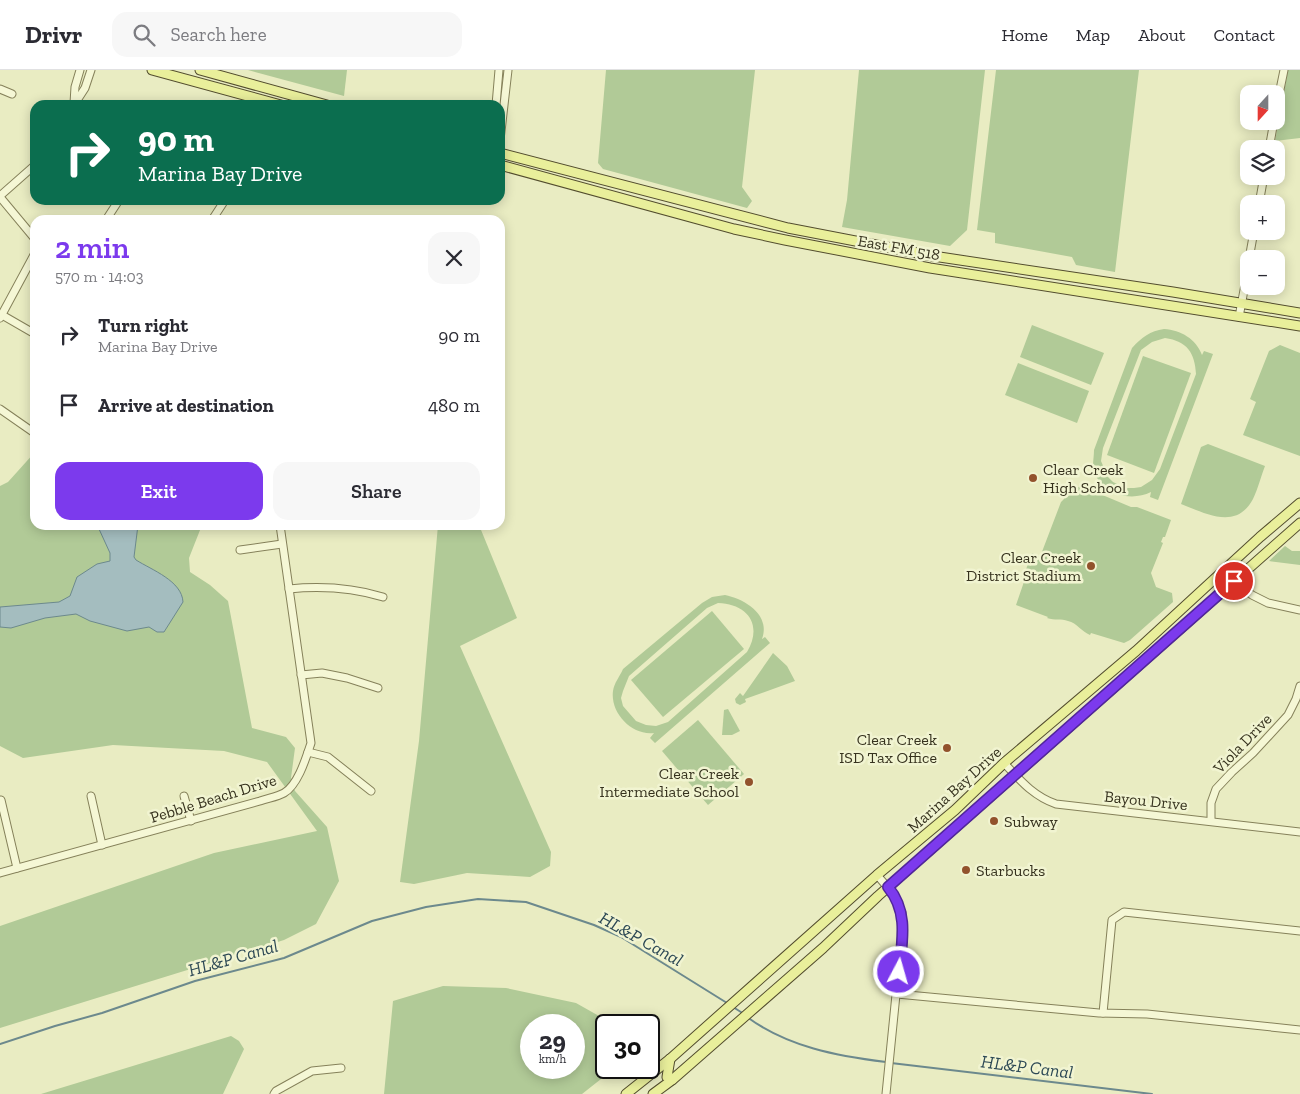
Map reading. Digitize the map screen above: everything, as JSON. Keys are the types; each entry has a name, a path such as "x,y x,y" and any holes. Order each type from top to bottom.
{"main road":[{"path":"152,70 263,100"},
{"path":"200,70 310,100"},
{"name":"East FM 518","path":"505,154 788,228 933,256 1300,313"},
{"name":"East FM 518","path":"505,166 734,229 856,254 930,268 1300,326"},
{"path":"617,198 621,185"},
{"path":"734,229 738,216"},
{"path":"856,254 859,242"},
{"path":"930,268 933,256"},
{"path":"1029,270 1029,284"},
{"path":"1172,307 1174,292"},
{"name":"Marina Bay Drive","path":"626,1094 670,1059 877,875 955,810 1004,763 1136,651 1260,537 1300,503"},
{"name":"Marina Bay Drive","path":"653,1094 672,1080 728,1031 1300,523"},
{"path":"1136,651 1144,662"},
{"path":"1061,716 1070,726"},
{"path":"955,810 963,822"},
{"path":"928,833 937,844"},
{"path":"786,956 798,969"},
{"path":"670,1059 667,1077 672,1080"}],"street":[{"path":"74,100 75,87 80,70"},
{"path":"77,100 85,88 91,70"},
{"path":"496,100 499,70"},
{"path":"505,100 508,70"},
{"path":"1281,85 1284,70"},
{"path":"0,89 12,94"},
{"path":"30,170 0,197 30,233"},
{"path":"30,263 1,316 30,331"},
{"path":"1239,317 1244,295"},
{"path":"0,409 30,430"},
{"name":"Pebble Beach Drive","path":"0,873 285,793 298,776 310,743 281,530"},
{"path":"240,550 282,544"},
{"path":"1223,572 1252,595 1268,603 1300,610"},
{"path":"289,589 310,587 368,592 383,597"},
{"path":"301,675 322,673 347,678 378,688"},
{"name":"Viola Drive","path":"1211,821 1211,803 1216,789 1288,715 1296,700 1300,686"},
{"path":"308,752 328,756 371,790"},
{"name":"Bayou Drive","path":"1004,763 1032,792 1043,800 1056,804 1300,832"},
{"path":"91,796 102,845"},
{"path":"184,796 191,820"},
{"path":"1,800 17,868"},
{"path":"877,875 895,896 902,913 901,945 886,1094"},
{"path":"1103,1013 1112,920 1124,912 1300,931"},
{"path":"896,994 1103,1013 1147,1014 1300,1030"},
{"path":"274,1094 276,1091 312,1071 341,1068"}],"green space":[{"path":"248,70 347,70 344,96"},
{"path":"606,70 755,70 742,187 752,201 747,208 603,169 598,163"},
{"path":"859,70 985,70 967,230 950,246 842,227 847,200"},
{"path":"996,70 1139,70 1115,272 1076,265 1072,257 995,243 995,233 977,230"},
{"path":"1288,70 1300,70 1300,138 1275,140 1277,130 1285,130 1285,86"},
{"path":"1032,325 1104,353 1091,385 1020,357"},
{"path":"1164,329 1176,331 1187,336 1196,344 1202,355 1204,351 1213,354 1158,500 1150,497 1151,492 1142,495 1124,496 1107,489 1101,483 1093,466 1094,450 1132,348 1146,335","holes":["1165,338 1184,345 1192,354 1196,374 1160,469 1152,480 1141,487 1126,488 1113,482 1107,476 1101,461 1103,448 1141,350 1152,342"]},
{"path":"1280,345 1300,353 1300,456 1243,435 1256,402 1250,399 1269,351"},
{"path":"1143,356 1191,373 1154,473 1107,455"},
{"path":"1018,363 1089,391 1077,423 1005,395"},
{"path":"1208,444 1265,466 1253,499 1246,509 1238,515 1220,517 1200,512 1181,504 1201,447"},
{"path":"30,458 30,530 200,530 189,558 190,572 210,585 228,601 252,728 286,737 295,748 291,778 295,791 327,827 339,881 316,924 284,940 0,1028 0,926 214,853 317,831 267,762 224,751 113,745 23,758 0,746 0,486 8,482"},
{"name":"Clear Creek District Stadium","path":"1081,486 1131,507 1137,507 1171,520 1165,537 1163,537 1161,542 1163,543 1151,573 1156,587 1172,593 1173,602 1130,640 1124,643 1091,633 1090,635 1071,622 1047,618 1016,605 1032,553 1040,557 1061,502 1068,490 1071,491"},
{"path":"438,530 481,530 517,618 460,646 551,852 550,866 530,877 467,873 414,884 400,882 419,741"},
{"path":"1285,546 1292,551 1300,551 1300,565 1269,561"},
{"path":"725,595 732,597 754,609 763,622 762,639 765,637 770,643 655,743 650,738 654,733 638,731 619,715 613,699 615,685 623,669 702,603 712,597","holes":["718,603 729,604 745,612 753,625 752,642 747,652 668,722 656,726 636,721 623,706 621,698 629,676 707,608"]},
{"path":"712,611 744,649 663,717 631,680"},
{"path":"773,653 787,666 795,681 745,699 746,702 740,705 736,703 735,699 740,693 743,696"},
{"path":"728,709 740,731 732,735 722,735 724,710"},
{"path":"698,720 744,774 708,805 662,751"},
{"path":"443,986 506,988 576,1003 596,1014 595,1079 601,1079 582,1094 384,1094 393,1001"},
{"path":"231,1036 239,1041 244,1049 223,1094 41,1094"}],"water":[{"path":"99,530 137,530 134,557 172,582 181,595 183,602 164,632 157,632 149,627 127,631 90,621 76,614 45,618 11,628 0,627 0,607 59,602 70,596 77,577 97,564 110,561 110,553"}],"waterway":[{"name":"HL&P Canal","path":"0,1044 102,1013 195,981 284,958 372,921 426,907 478,899 526,902 594,925 621,937 727,1003"},
{"name":"HL&P Canal","path":"733,1007 744,1014"},
{"name":"HL&P Canal","path":"747,1017 779,1036 796,1043 849,1057 886,1062"},
{"name":"HL&P Canal","path":"891,1063 1152,1094"}],"place":[{"name":"Clear Creek High School","path":"1033,478"},
{"name":"Clear Creek District Stadium","path":"1091,566"},
{"name":"Clear Creek ISD Tax Office","path":"947,748"},
{"name":"Clear Creek Intermediate School","path":"749,782"},
{"name":"Subway","path":"994,821"},
{"name":"Starbucks","path":"966,870"}],"route":[{"path":"899,972 902,913 900,905 888,887 1234,581"}]}
